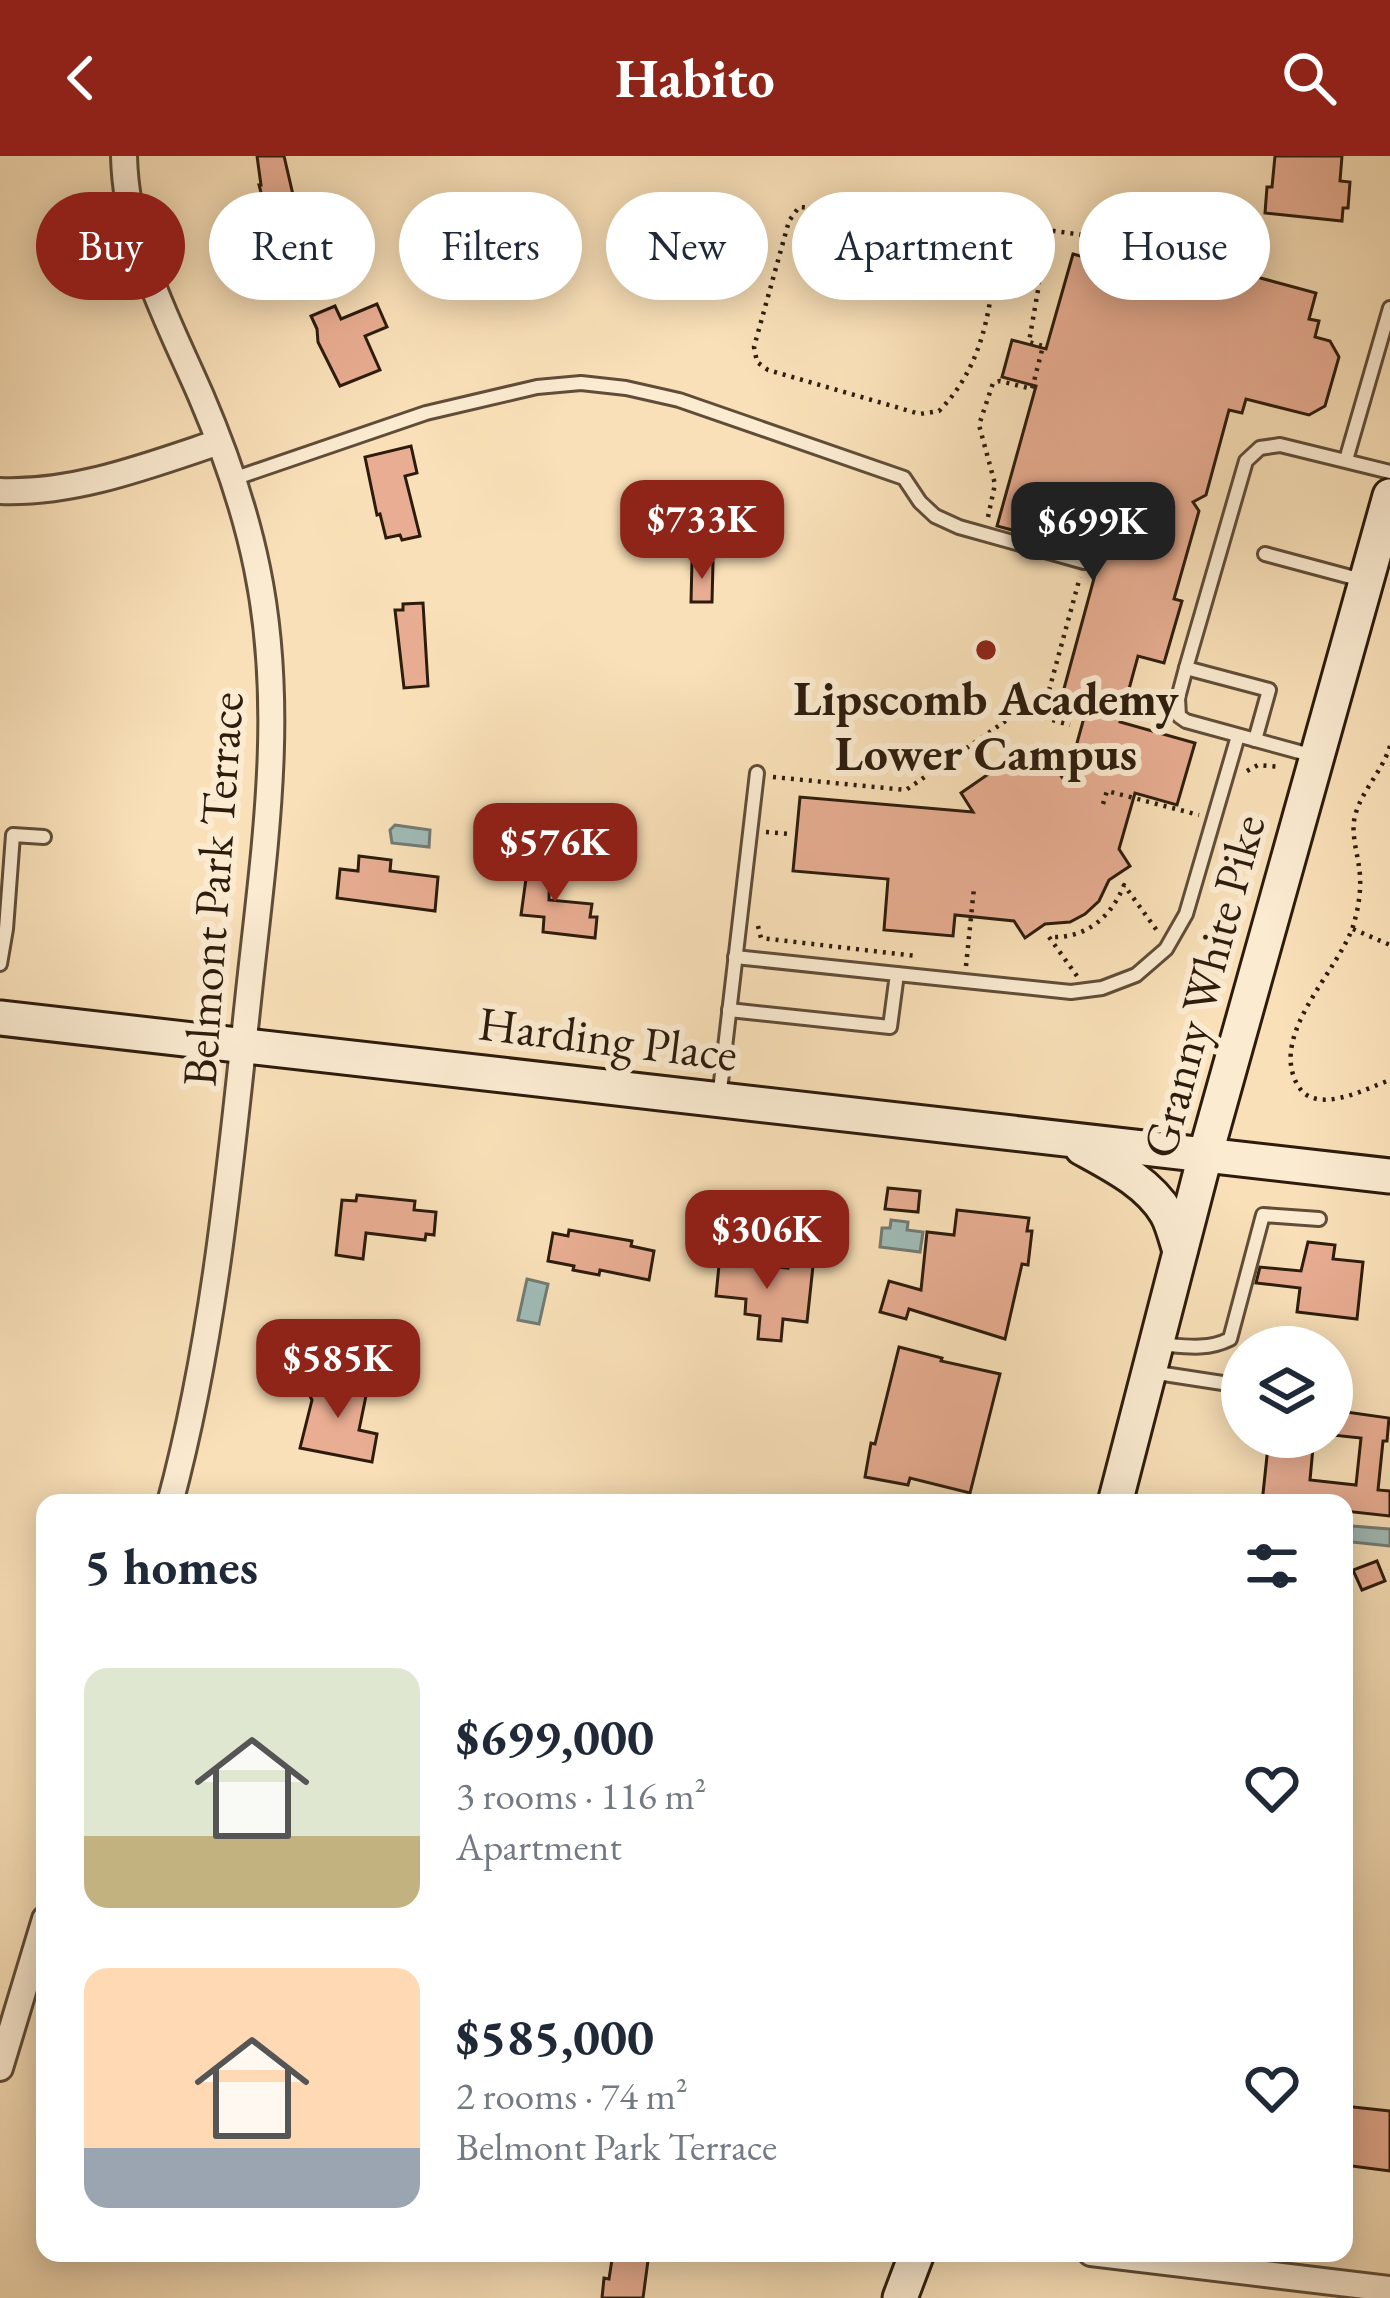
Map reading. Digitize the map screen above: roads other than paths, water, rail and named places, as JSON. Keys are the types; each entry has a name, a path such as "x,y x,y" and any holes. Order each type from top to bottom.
{"main road":[{"name":"Granny White Pike","path":"1117,1494 1316,757 1378,586 1390,496"},
{"name":"Harding Place","path":"0,1018 1390,1176"},
{"path":"1065,1138 1121,1169 1152,1195 1167,1215 1180,1251"},
{"path":"900,2298 914,2262"}],"street":[{"name":"Belmont Park Terrace","path":"124,156 138,248 219,442 249,534 268,624 274,707 272,767 221,1240 172,1494"},
{"path":"0,490 37,490 108,476 219,442"},
{"path":"0,2068 36,1949"},
{"path":"1166,2262 1390,2289"}],"lane":[{"path":"1346,460 1390,308"},
{"path":"233,479 466,402 558,384 602,384 696,405 904,478 935,516 1084,562"},
{"path":"1316,757 1192,723 1179,716 1178,698 1246,461 1260,448 1280,445 1390,472"},
{"path":"1265,554 1378,586"},
{"path":"1186,668 1268,690 1255,740"},
{"path":"735,957 1058,992 1117,984 1136,975 1168,946 1186,914 1238,736"},
{"path":"719,1099 756,774"},
{"path":"0,964 13,836 44,837"},
{"path":"729,1010 890,1028 897,974"},
{"path":"1153,1358 1230,1339 1263,1215 1319,1219"},
{"path":"1153,1358 1221,1379"}],"water":[{"path":"395,825 430,830 429,847 392,843 390,830"},
{"path":"891,1220 908,1222 907,1230 923,1232 920,1252 880,1247 882,1228 890,1228"},
{"path":"527,1279 548,1284 539,1324 518,1320"},
{"path":"1353,1526 1390,1529 1390,1546 1353,1542"}],"place":[{"name":"Lipscomb Academy Lower Campus","path":"986,650"}]}
